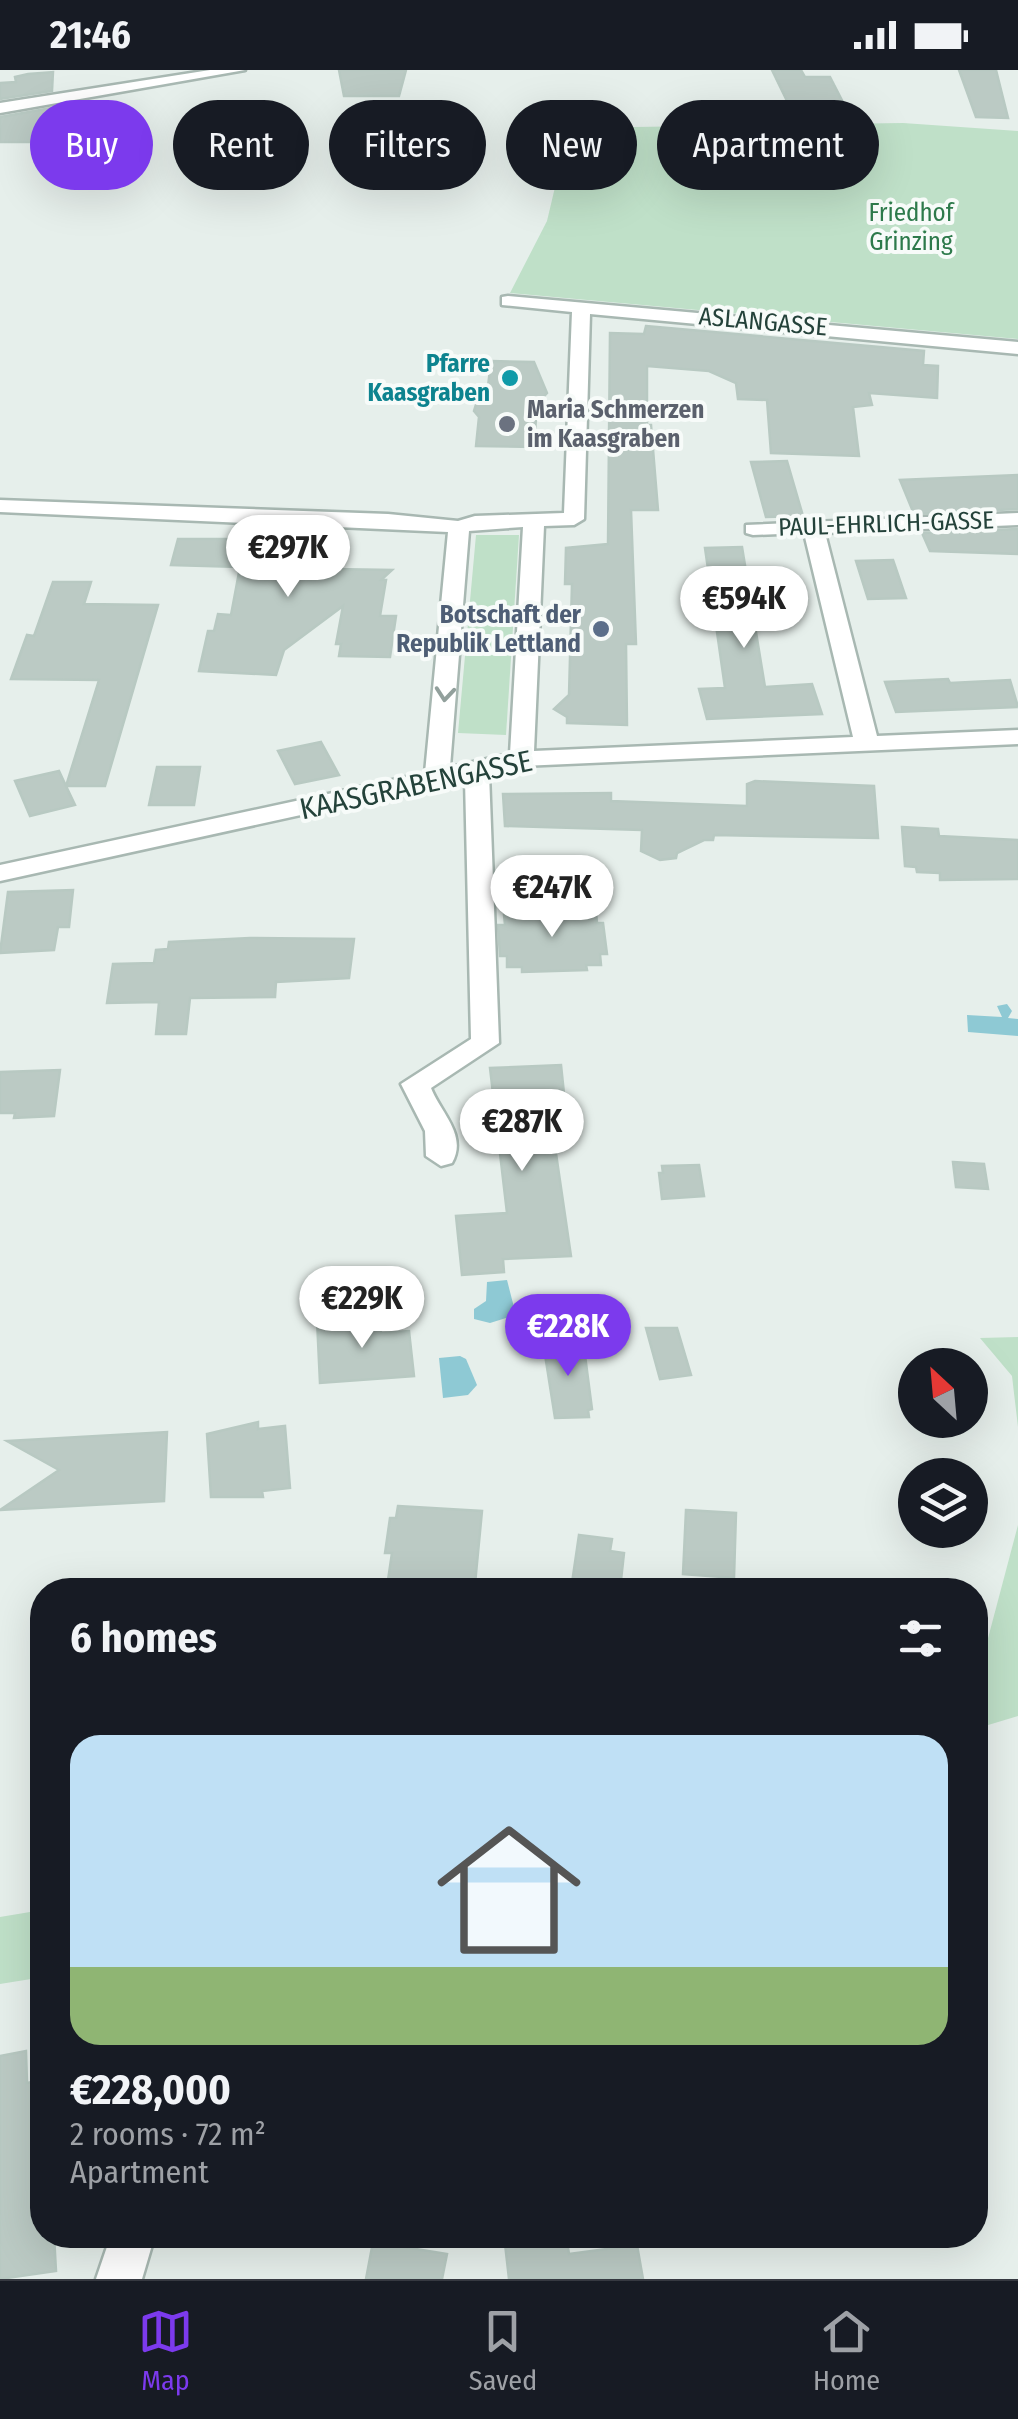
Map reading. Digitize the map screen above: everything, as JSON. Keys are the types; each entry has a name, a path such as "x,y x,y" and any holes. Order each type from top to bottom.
{"street":[{"path":"0,108 238,70"},
{"name":"ASLANGASSE","path":"508,301 1018,348"},
{"path":"0,506 388,520 459,527 476,522 574,519 581,306"},
{"name":"PAUL-EHRLICH-GASSE","path":"753,529 1018,519"},
{"path":"522,759 534,523"},
{"path":"813,526 868,744"},
{"path":"438,780 459,527"},
{"name":"KAASGRABENGASSE","path":"0,873 522,759 1018,737"},
{"path":"442,1156 434,1111 417,1094 415,1084 485,1044 477,771"},
{"path":"119,2279 129,2248"}],"green space":[{"name":"Friedhof Grinzing","path":"879,123 1018,131 1018,339 510,293 547,221 554,190 637,190 637,127 657,127 657,190 879,190"},
{"path":"476,535 519,535 506,735 458,733"},
{"path":"1018,1337 1018,1427 1012,1376 980,1338"},
{"path":"1018,1525 1018,1716 988,1725 988,1638"},
{"path":"30,1912 30,1979 0,1984 0,1917"}],"water":[{"path":"1007,1004 1012,1011 1008,1018 1018,1019 1018,1036 968,1032 967,1015 1002,1017 997,1006"},
{"path":"507,1280 516,1315 490,1323 474,1319 474,1309 486,1301 487,1282"},
{"path":"439,1358 466,1359 477,1385 468,1395 443,1398"}],"building":[{"path":"339,70 406,70 399,96 344,96"},
{"path":"772,70 801,70 805,77 830,77 842,100 787,100"},
{"path":"959,70 996,70 1008,118 976,117"},
{"path":"53,72 52,91 0,99 0,83 16,82 15,77 28,74"},
{"path":"30,112 30,142 0,142 0,117"},
{"path":"646,326 924,351 923,365 938,366 937,398 869,393 872,405 853,407 859,456 771,453 767,400 738,399 736,383 709,371 647,366 647,425 651,425 658,510 631,510 636,644 626,644 627,725 567,723 567,717 554,709 569,695 572,584 565,584 566,548 608,544 610,333 644,334"},
{"name":"Maria Schmerzen im Kaasgraben","path":"491,361 534,362 547,393 538,403 542,413 536,418 534,447 476,446 479,417 474,411 479,395 487,395"},
{"path":"787,461 803,516 766,517 751,462"},
{"path":"1018,475 1018,509 914,514 900,480"},
{"path":"1018,529 1018,554 930,551 922,533"},
{"path":"268,532 339,533 332,569 392,570 381,580 386,580 380,616 396,616 390,657 339,656 341,644 336,644 343,606 284,650 276,675 199,671 208,631 214,631 218,614 231,615 240,567 171,565 178,539 266,539"},
{"path":"742,547 765,687 812,684 822,714 707,719 699,689 725,688 705,548"},
{"path":"893,560 906,598 868,599 856,561"},
{"path":"53,582 91,582 84,604 158,605 105,786 66,786 99,680 11,679 27,635 34,636"},
{"path":"948,679 950,683 1010,680 1018,707 896,712 885,682"},
{"path":"321,742 339,775 295,784 278,751"},
{"path":"157,767 200,767 194,805 149,805"},
{"path":"59,771 75,805 30,816 15,781"},
{"path":"755,781 874,786 878,838 714,835 713,840 704,840 677,853 676,858 660,860 641,851 642,830 505,826 503,794 611,793 611,801 747,806 747,784"},
{"path":"902,827 938,829 939,836 1018,840 1018,879 940,880 940,873 917,872 916,867 905,866"},
{"path":"73,890 69,927 58,927 54,950 0,953 8,892"},
{"path":"581,908 581,912 596,912 597,923 603,923 607,954 600,954 601,965 586,965 587,970 522,972 522,967 507,967 507,956 500,956 498,925 505,925 504,915 520,914 520,910"},
{"path":"354,939 349,978 276,982 275,997 190,998 186,1034 156,1034 159,1002 107,1003 113,964 154,963 156,950 168,949 169,942"},
{"path":"561,1065 568,1132 553,1133 571,1256 503,1259 504,1272 462,1275 456,1216 507,1213 490,1068"},
{"path":"60,1070 54,1116 14,1118 15,1113 0,1113 0,1072"},
{"path":"953,1162 984,1164 988,1189 956,1187"},
{"path":"699,1165 704,1196 662,1199 662,1166"},
{"path":"379,1315 381,1333 409,1331 414,1376 320,1383 317,1320"},
{"path":"646,1328 677,1328 691,1375 660,1379"},
{"path":"583,1340 592,1409 588,1410 589,1417 555,1418 543,1342"},
{"path":"258,1422 258,1429 285,1426 290,1488 262,1491 263,1497 211,1497 207,1434"},
{"path":"167,1432 164,1501 0,1510 59,1470 7,1441"},
{"path":"398,1506 482,1511 476,1578 388,1578 392,1553 385,1553 390,1518 396,1518"},
{"path":"686,1510 736,1513 734,1578 683,1574"},
{"path":"579,1535 612,1539 610,1551 624,1553 621,1578 573,1578"},
{"path":"26,2051 27,2083 30,2082 30,2248 55,2248 56,2271 0,2279 0,2056"},
{"path":"372,2248 410,2248 447,2254 442,2279 366,2279"},
{"path":"505,2248 568,2248 569,2254 638,2248 643,2279 509,2279"}],"place":[{"name":"Pfarre Kaasgraben","path":"510,378"},
{"name":"Maria Schmerzen im Kaasgraben","path":"507,424"},
{"name":"Botschaft der Republik Lettland","path":"601,629"}]}
